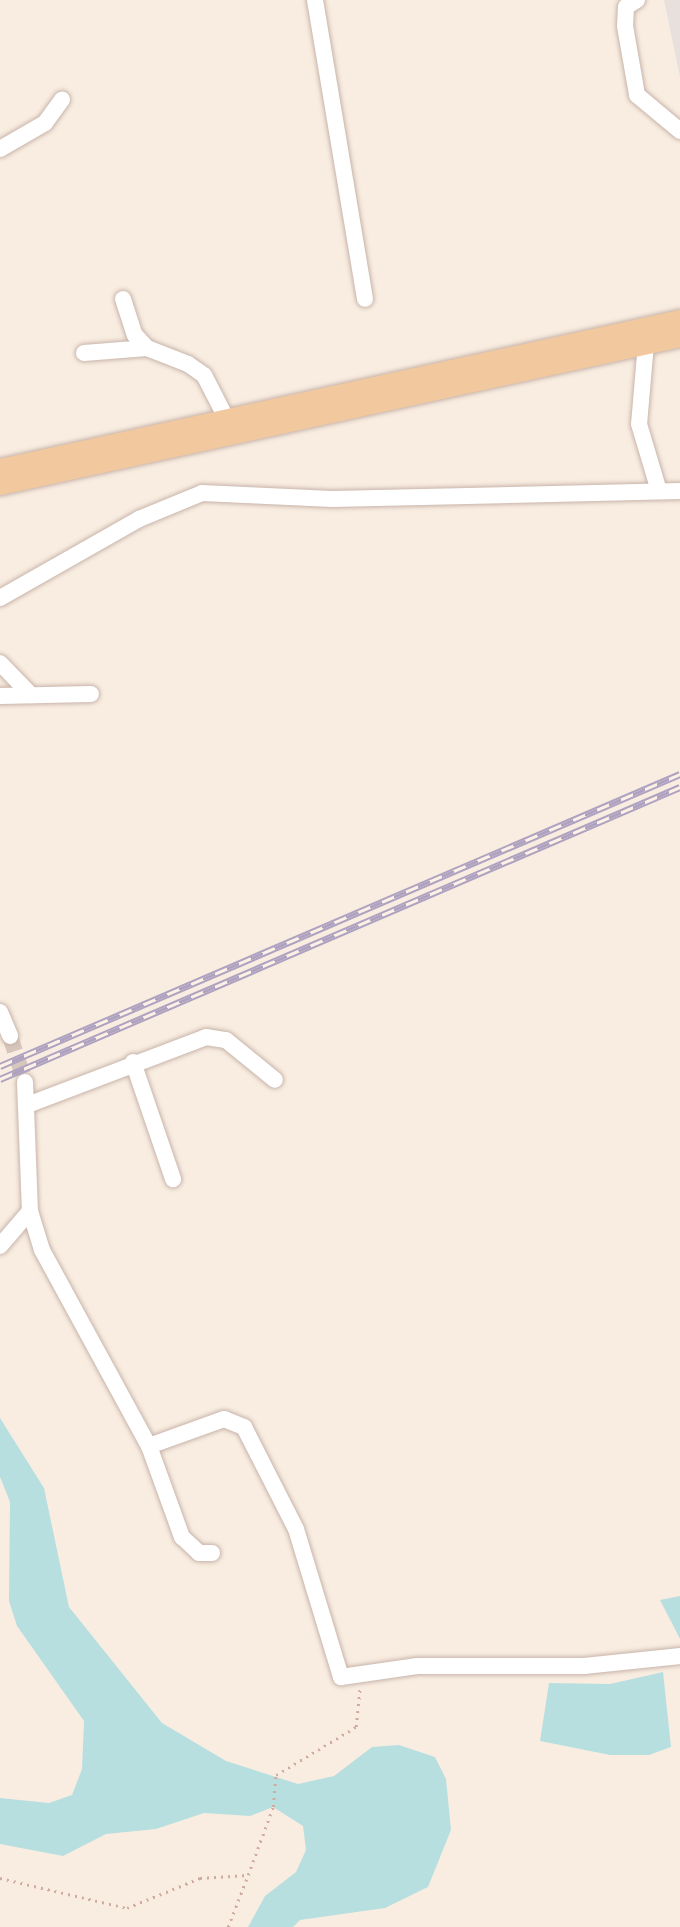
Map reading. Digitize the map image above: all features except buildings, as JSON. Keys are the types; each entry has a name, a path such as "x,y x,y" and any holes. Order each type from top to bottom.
{"main road":[{"path":"144,444 225,416 680,319"},
{"path":"0,485 27,471 144,444 680,337"},
{"path":"0,468 27,471"}],"street":[{"path":"315,0 365,299"},
{"path":"637,0 626,7 625,26 637,95 680,131"},
{"path":"0,149 45,122 62,100"},
{"path":"123,299 135,335 147,348 204,375 225,416"},
{"path":"646,343 639,424 659,491"},
{"path":"84,353 147,348"},
{"path":"0,598 139,519 202,493 332,499 680,491"},
{"path":"0,663 31,695"},
{"path":"0,696 91,694"},
{"path":"30,1104 134,1062 216,1037 275,1080"},
{"path":"134,1062 173,1179"},
{"path":"26,1082 30,1104 30,1211 42,1250 149,1446 182,1537 199,1553 212,1553"},
{"path":"0,1246 30,1211"},
{"path":"149,1446 224,1419 244,1427 296,1529 335,1669 341,1677 358,1678 417,1666 583,1667 680,1656"}],"path":[{"path":"228,1927 272,1807 276,1775 356,1727 363,1704 358,1678"},
{"path":"0,1878 127,1908 200,1878 248,1875"}],"shaded area":[{"path":"664,0 680,0 680,77"}],"water":[{"path":"0,1418 44,1488 69,1607 162,1723 226,1761 298,1784 334,1776 372,1747 399,1745 435,1757 446,1779 451,1830 428,1887 385,1908 300,1920 293,1927 248,1927 265,1896 296,1872 306,1850 303,1826 273,1807 250,1816 204,1813 156,1829 106,1834 63,1856 0,1844 0,1798 49,1803 72,1795 82,1769 84,1721 17,1626 9,1601 10,1502 0,1477"},
{"path":"680,1596 680,1639 660,1600"},
{"path":"663,1672 671,1747 649,1755 610,1755 540,1741 549,1683 610,1684"}],"tunnel":[{"path":"10,1036 25,1082"}],"railway":[{"path":"0,1066 680,774"},
{"path":"0,1079 680,787"}]}
